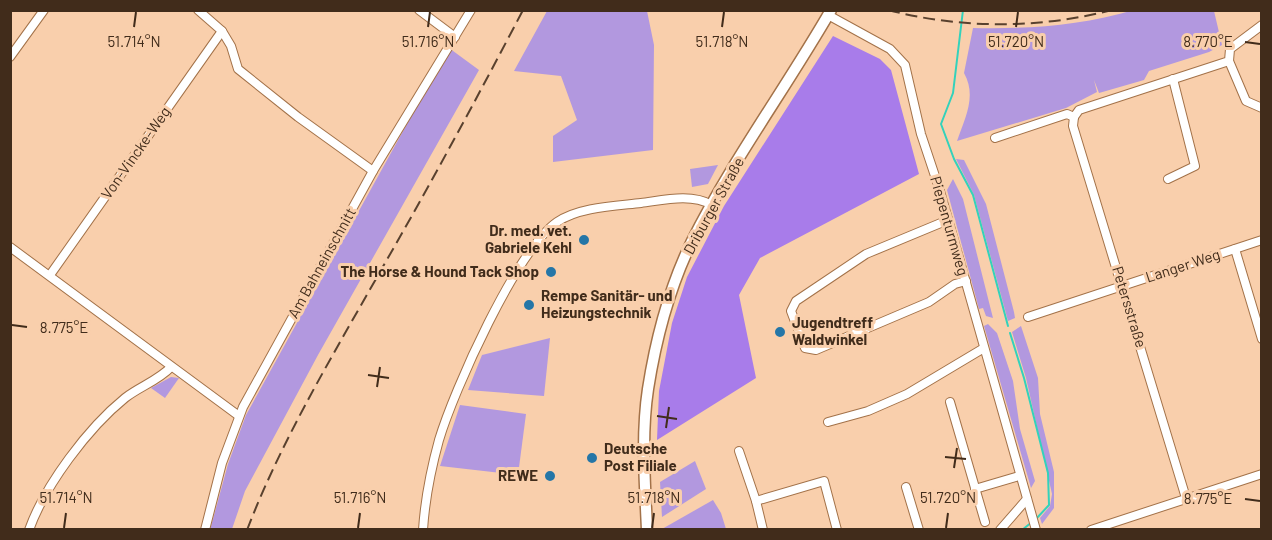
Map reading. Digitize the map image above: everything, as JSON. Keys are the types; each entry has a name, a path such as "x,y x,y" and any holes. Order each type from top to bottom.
{"main road":[{"name":"Driburger Straße","path":"648,530 645,455 648,389 659,335 676,279 712,205 830,13"}],"street":[{"path":"10,57 44,10"},
{"path":"198,10 222,31 231,46 238,69 298,117 373,171"},
{"path":"419,10 455,37"},
{"name":"Am Bahneinschnitt","path":"205,530 222,463 239,416 373,171 471,10"},
{"name":"Piepenturmweg","path":"830,13 890,49 905,65 921,134 966,281 1036,530"},
{"path":"1262,25 1230,49 1230,61 1246,101 1262,108"},
{"name":"Von-Vincke-Weg","path":"50,274 222,31"},
{"path":"995,138 1067,114 1074,117 1080,110 1230,61"},
{"path":"1168,179 1194,166 1173,79"},
{"name":"Petersstraße","path":"1074,117 1073,126 1186,498"},
{"path":"423,530 432,466 446,421 478,346 531,249 558,222 608,207 680,198 705,201 712,205"},
{"path":"948,220 866,254 796,302 791,311 805,348 816,350 929,302 955,284 966,281"},
{"name":"Langer Weg","path":"1028,317 1262,240"},
{"path":"10,247 50,274 239,416"},
{"name":"Langer Weg","path":"1234,249 1262,339"},
{"path":"828,422 868,411 907,394 984,348"},
{"path":"29,530 44,498 93,430 124,399 171,367"},
{"path":"950,402 985,522"},
{"path":"739,451 763,530"},
{"path":"1091,530 1262,474"},
{"path":"975,489 1019,476"},
{"path":"756,501 824,481 837,530"},
{"path":"906,487 919,530"},
{"path":"1000,530 1028,503"}],"shaded area":[{"path":"1134,10 1214,11 1222,45 1209,52 1149,71 1144,80 1099,93 1094,80 1097,92 1066,108 957,141 970,99 970,90 964,73 973,28 1054,25 1094,20"},
{"path":"547,11 647,11 654,45 653,150 553,162 553,136 577,120 561,76 514,71"},
{"path":"833,36 880,59 891,70 919,174 760,258 739,295 756,378 657,440 659,391 672,323 687,277 724,206"},
{"path":"449,48 479,70 318,355 245,491 232,529 210,530 228,464 246,415"},
{"path":"956,159 964,160 986,204 1014,312 1015,318 1008,321 974,195"},
{"path":"718,165 708,184 692,187 690,169"},
{"path":"953,179 963,199 993,318 986,316 983,308 979,309 947,190"},
{"path":"988,324 997,333 1013,381 1020,429 1035,481 1031,488 984,326"},
{"path":"1021,326 1038,378 1040,414 1054,472 1054,508 1042,524 1040,518 1050,506 1052,494 1026,378 1012,332"},
{"path":"550,338 544,396 468,390 482,355"},
{"path":"171,377 179,378 165,398 151,388"},
{"path":"460,405 526,414 518,475 440,466"},
{"path":"695,461 706,489 662,517 660,482"},
{"path":"713,500 721,513 726,529 662,529"}],"waterway":[{"path":"963,10 953,93 941,124 954,159 973,195 1008,326"},
{"path":"1010,333 1048,473 1049,505 1036,519"},
{"path":"1022,530 1032,522"}],"railway":[{"path":"247,530 292,430 471,109 523,10"},
{"path":"888,10 944,21 1000,24 1056,21 1112,10"}],"place":[{"name":"Dr. med. vet. Gabriele Kehl","path":"584,240"},
{"name":"The Horse & Hound Tack Shop","path":"551,272"},
{"name":"Rempe Sanitär- und Heizungstechnik","path":"529,305"},
{"name":"Jugendtreff Waldwinkel","path":"780,332"},
{"name":"Deutsche Post Filiale","path":"592,458"},
{"name":"REWE","path":"550,476"}]}
